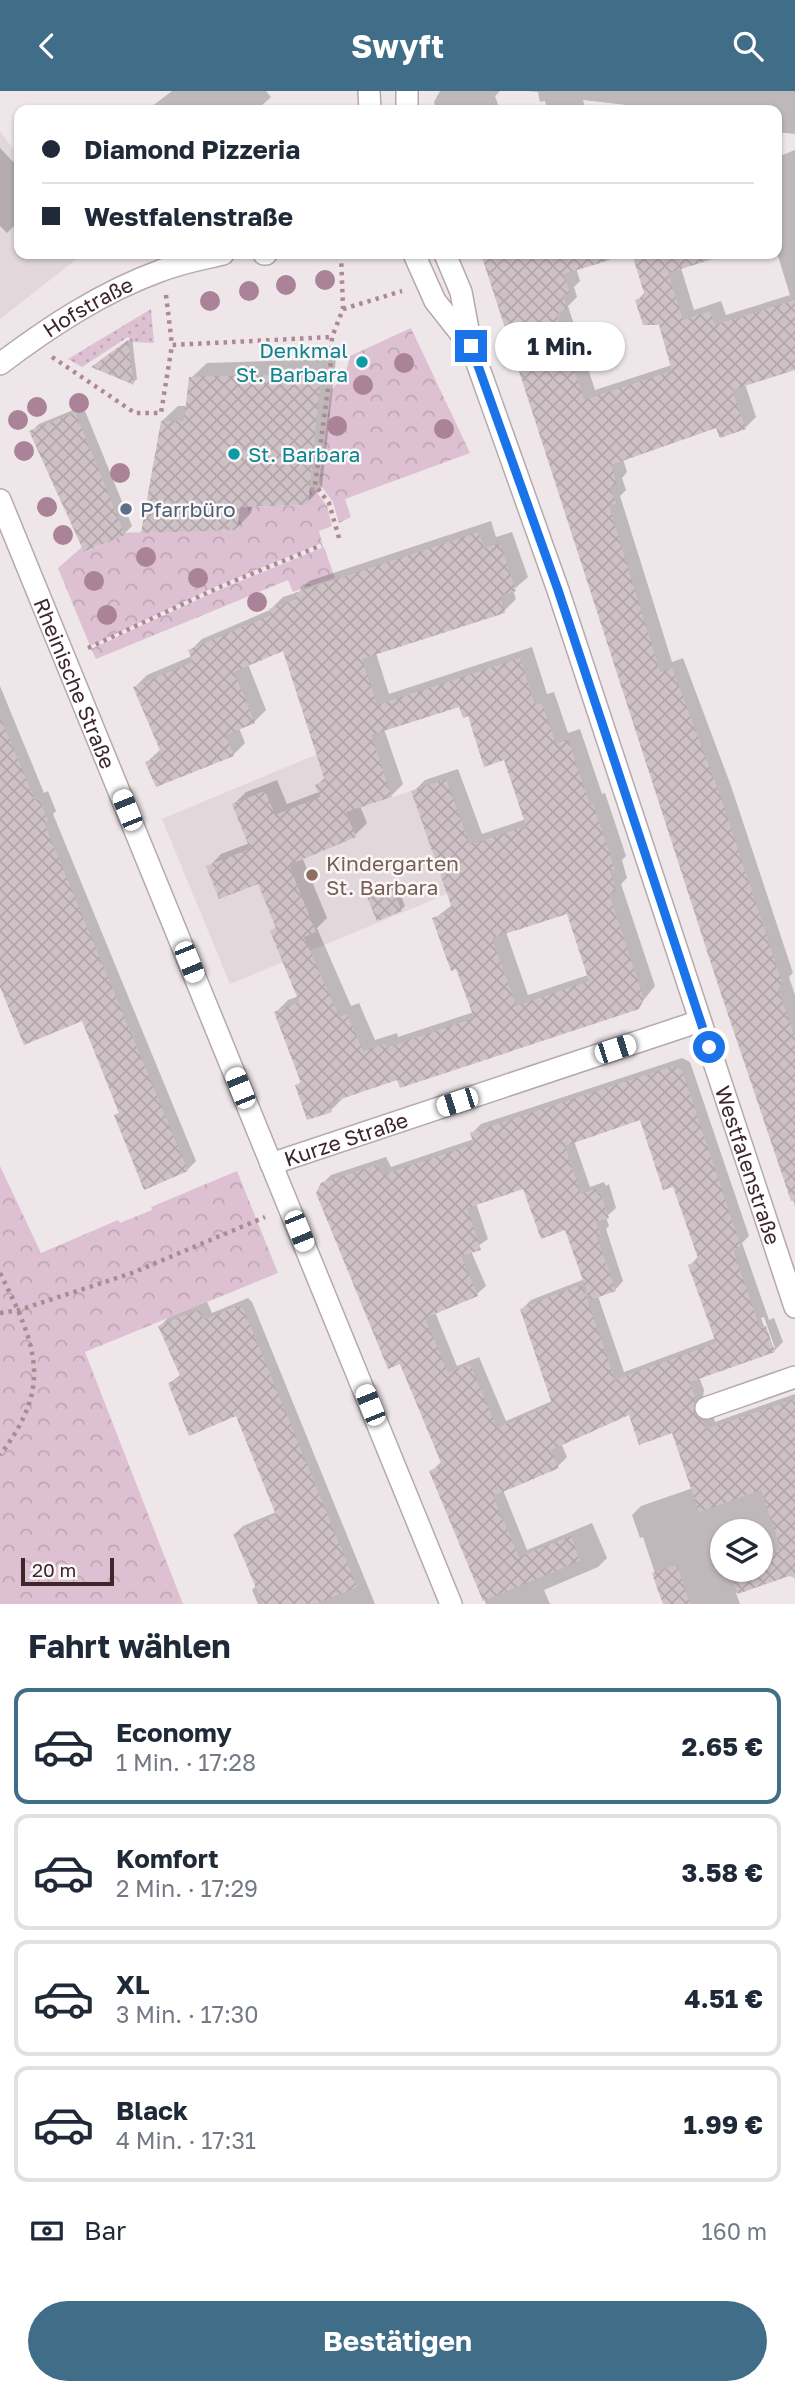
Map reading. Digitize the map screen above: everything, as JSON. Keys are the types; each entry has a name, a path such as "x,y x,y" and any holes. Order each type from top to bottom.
{"street":[{"name":"Hofstraße","path":"0,364 36,337 98,299 162,270 204,259"},
{"name":"Westfalenstraße","path":"416,259 435,301 471,346"},
{"name":"Westfalenstraße","path":"446,259 461,292 471,346 558,590 791,1284 795,1307"},
{"name":"Rheinische Straße","path":"0,501 451,1604"},
{"name":"Kurze Straße","path":"271,1164 701,1021"},
{"path":"706,1408 795,1377"}],"path":[{"path":"339,538 329,503 315,485 332,337 343,309 341,259"},
{"path":"47,352 57,364 135,413 161,413 172,345 162,270"},
{"path":"343,309 406,290"},
{"path":"172,345 332,337"},
{"path":"65,659 222,586 322,545"},
{"path":"0,1313 19,1310 132,1273 254,1221"},
{"path":"0,1273 19,1310 37,1375 22,1426 0,1455"}],"shaded area":[{"path":"0,131 14,150 14,259 77,259 0,319"},
{"name":"Kindergarten St. Barbara","path":"344,743 365,806 411,791 447,894 230,984 162,819"}],"green space":[{"path":"151,309 154,343 132,342 128,337 82,367 68,359"},
{"path":"411,328 470,453 345,499 351,517 339,523 333,502 319,483 331,390 345,376 350,356"},
{"path":"313,487 327,506 332,526 319,531 322,543 217,586 90,646 58,568 82,547 85,552 115,539 113,533 236,530 240,507 307,505 309,488"},
{"path":"324,547 335,578 293,592 288,580 96,659 91,649 219,590"},
{"path":"0,1166 41,1253 118,1220 120,1223 152,1210 151,1207 237,1171 278,1273 85,1352 183,1604 0,1604"}],"building":[{"path":"483,259 610,259 564,274 570,293 563,295 567,309 556,313 584,400 672,371 659,325 643,325 635,300 645,296 634,259 713,259 668,273 683,320 710,311 715,325 795,300 795,370 732,390 746,429 720,438 716,428 611,465 617,485 610,487 616,503 609,506 660,672 672,668 721,798 783,986 778,987 795,1038 795,1200 791,1201 718,985"},
{"path":"128,340 134,385 91,367"},
{"name":"St. Barbara","path":"321,373 308,505 240,507 237,530 141,533 161,421 184,421 189,377"},
{"path":"75,412 125,535 84,552 29,431"},
{"path":"479,532 484,548 500,543 516,591 500,596 505,613 362,659 377,705 520,658 535,705 542,703 556,744 568,739 590,805 593,804 615,870 610,871 616,891 609,894 644,999 639,1009 400,1088 397,1080 329,1103 332,1112 307,1120 295,1085 301,1083 274,1012 299,1002 270,931 276,928 258,884 219,899 206,866 250,849 232,804 265,791 275,815 320,797 315,785 325,781 283,651 234,672 255,723 226,735 234,756 156,787 145,762 162,755 133,687 193,662 188,650 271,615 269,609 297,599 295,593","holes":["459,707 463,718 468,716 484,767 504,760 526,826 470,845 446,779 411,791 453,911 432,918 451,971 456,969 474,1018 386,1048 385,1044 363,1051 347,1014 339,1017 304,937 316,932 289,865 356,837 346,812 392,797 371,735","567,914 589,981 516,1006 492,938"]},
{"path":"0,717 35,800 39,799 48,821 44,823 188,1171 144,1190 114,1115 119,1113 82,1021 24,1045 0,987"},
{"path":"391,885 402,911 377,921 366,895"},
{"path":"673,1066 682,1070 741,1247 733,1250 760,1328 766,1326 775,1352 690,1382 696,1400 693,1412 703,1421 706,1429 795,1399 795,1578 789,1576 773,1582 773,1552 781,1549 761,1490 699,1512 672,1433 639,1445 629,1415 551,1450 559,1468 493,1496 519,1557 571,1536 580,1561 483,1601 429,1471 442,1465 400,1364 388,1369 316,1193 321,1183 377,1165 382,1175 474,1144 470,1133","holes":["640,1120 663,1190 673,1187 699,1261 688,1265 716,1343 615,1380 582,1284 520,1309 552,1404 497,1428 470,1364 448,1373 425,1318 478,1296 461,1256 481,1250 467,1208 523,1189 541,1239 565,1230 590,1300 616,1291 597,1238 601,1236 596,1222 609,1218 600,1192 597,1193 596,1189 581,1194 565,1146"]},
{"path":"239,1305 244,1310 357,1587 316,1604 263,1604 233,1534 276,1515 236,1416 189,1436 168,1383 181,1378 158,1326 199,1309 204,1320"},
{"path":"677,1565 690,1604 663,1604 652,1573"},
{"path":"734,1582 772,1582 738,1594"}],"place":[{"name":"Denkmal St. Barbara","path":"362,362"},
{"name":"St. Barbara","path":"234,454"},
{"name":"Pfarrbüro","path":"126,509"},
{"name":"Kindergarten St. Barbara","path":"312,875"}],"route":[{"path":"471,346 558,590 709,1047"}]}
